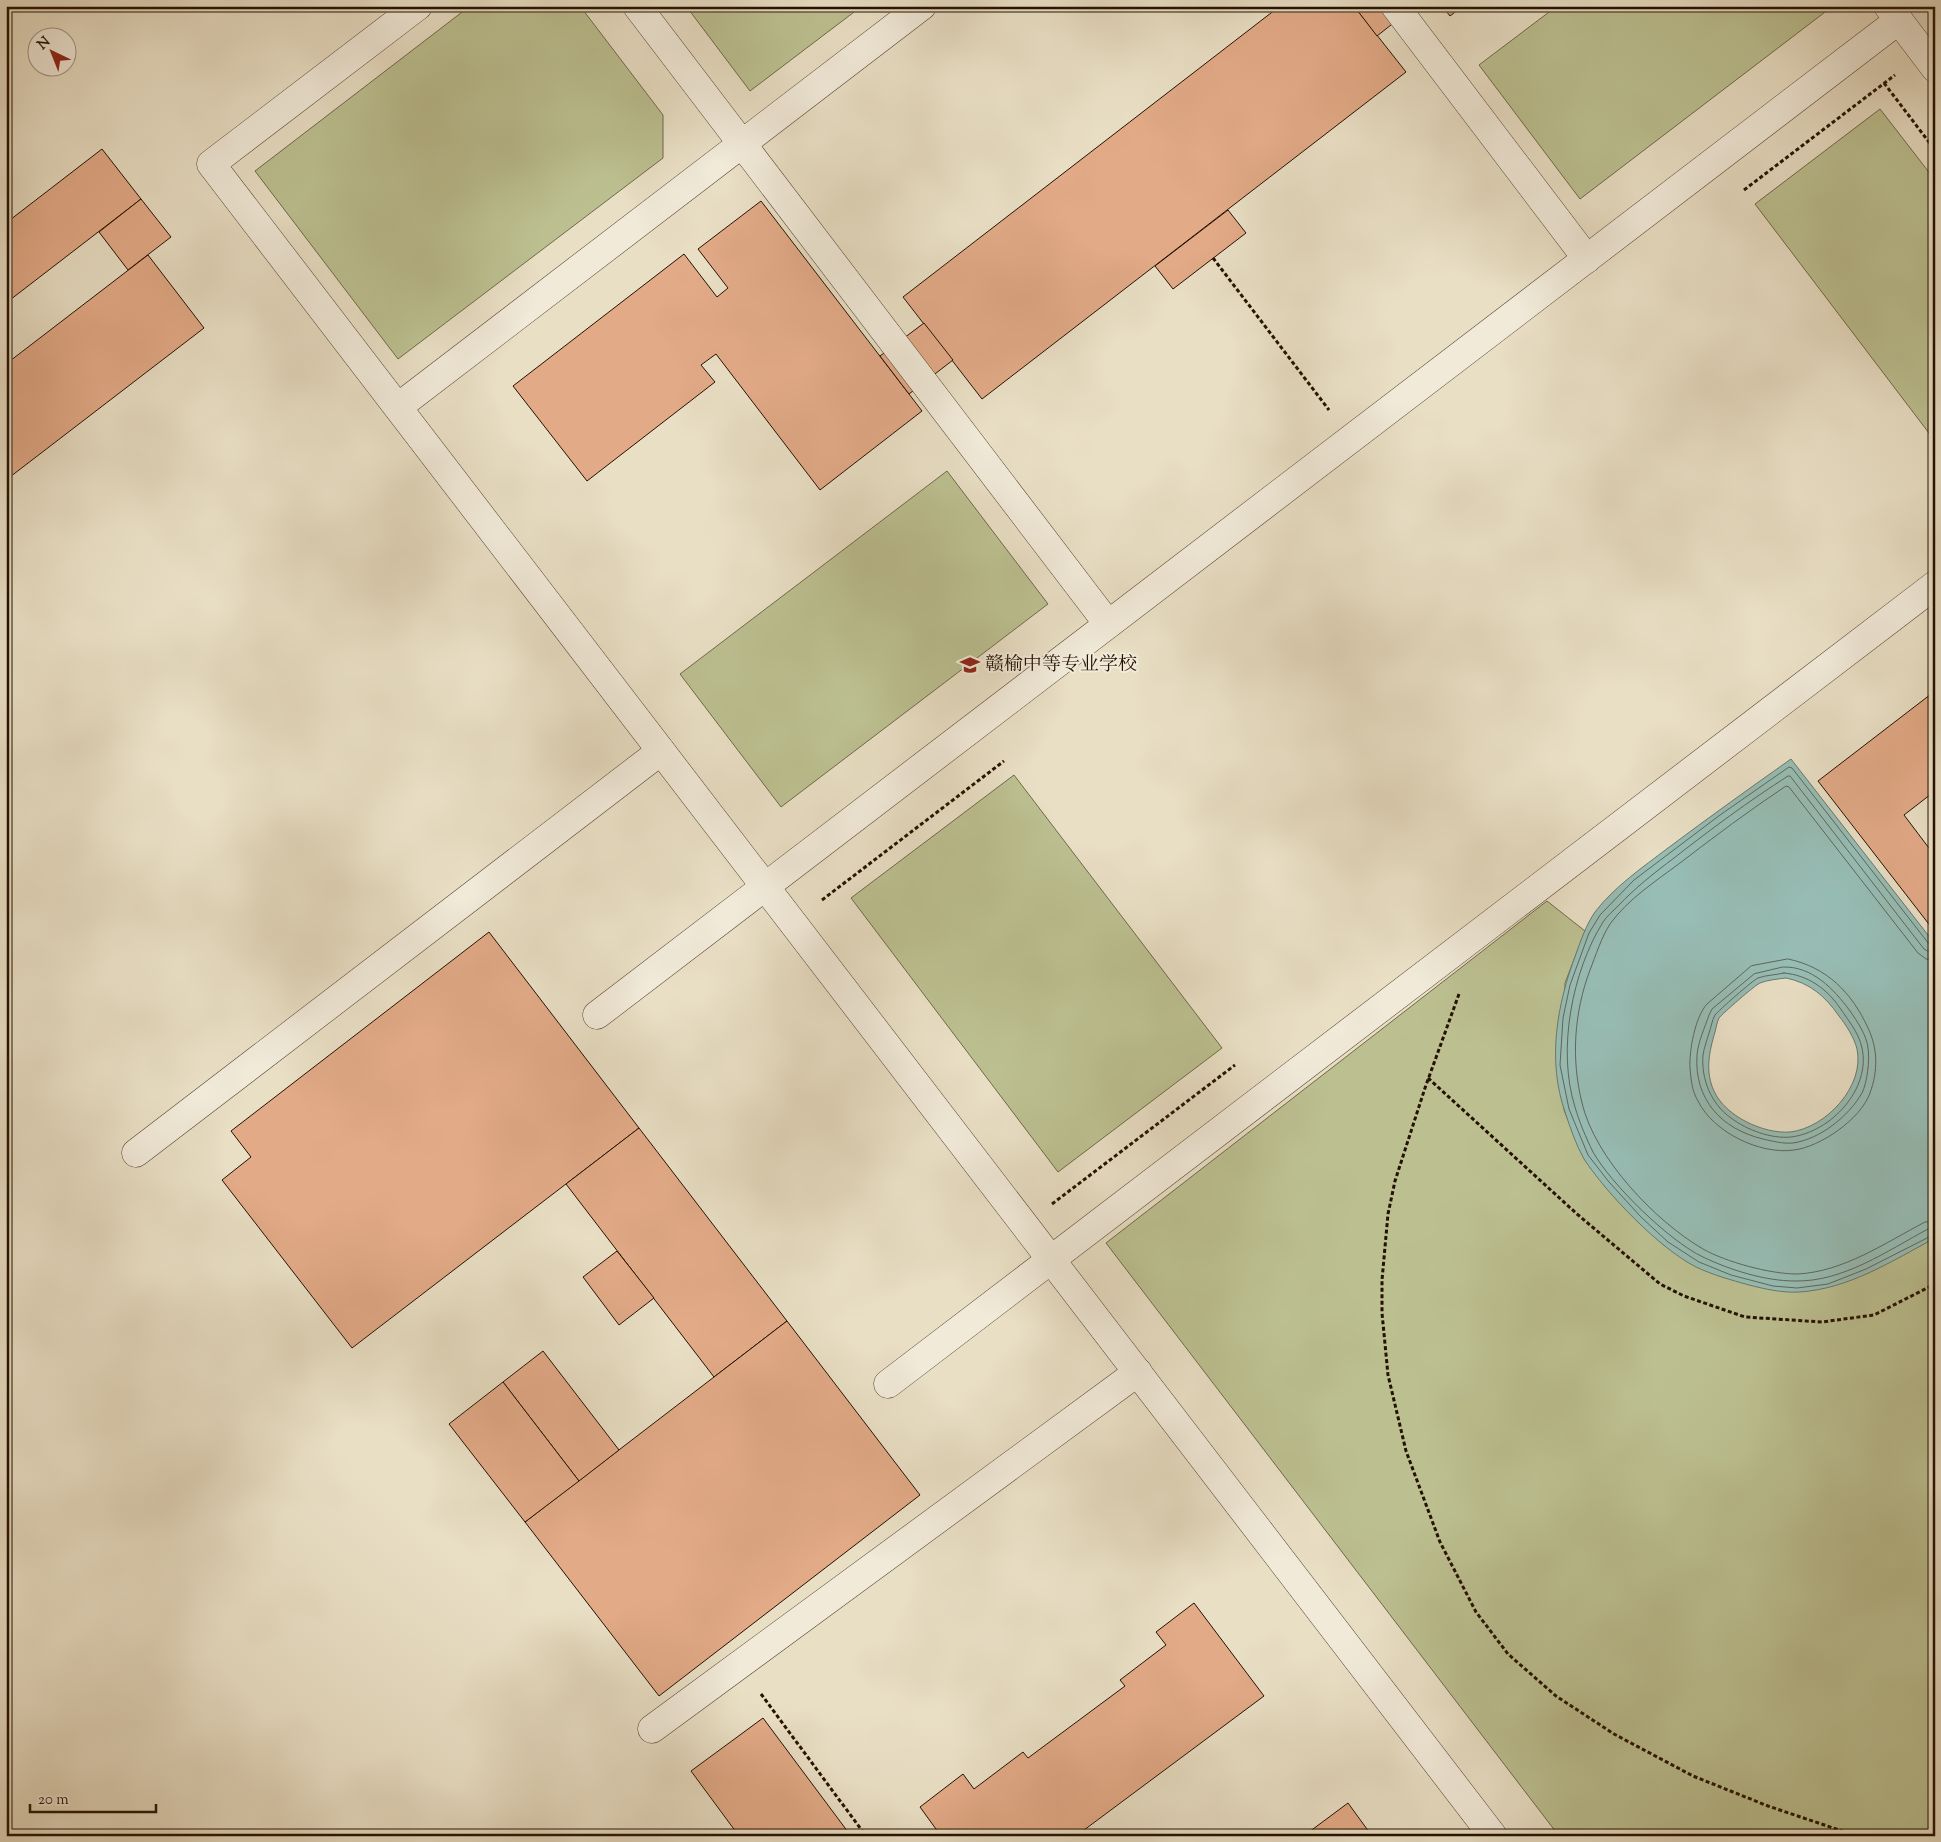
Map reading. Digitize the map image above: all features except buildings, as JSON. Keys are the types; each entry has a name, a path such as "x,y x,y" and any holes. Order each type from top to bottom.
{"lane":[{"path":"418,6 212,164 1493,1836"},
{"path":"636,6 1108,624"},
{"path":"398,407 922,6"},
{"path":"1395,6 1587,258"},
{"path":"597,1015 1587,258 1893,13 1929,60"},
{"path":"888,1384 1935,585"},
{"path":"136,1153 661,750"},
{"path":"652,1729 1138,1372"}],"path":[{"path":"1744,190 1884,83 1929,60"},
{"path":"1884,83 1935,150"},
{"path":"1213,258 1351,439"},
{"path":"793,922 1004,761"},
{"path":"1462,987 1428,1078 1395,1181 1388,1214 1382,1280 1382,1313 1388,1375 1406,1451 1440,1542 1476,1612 1508,1654 1556,1696 1614,1734 1693,1776 1768,1806 1857,1836"},
{"path":"1025,1225 1235,1065"},
{"path":"1428,1078 1577,1214 1660,1284 1684,1296 1745,1317 1822,1322 1874,1315 1935,1284"},
{"path":"740,1665 866,1836"}],"green space":[{"path":"470,6 580,6 663,115 663,158 398,359 255,171"},
{"path":"686,6 862,6 750,91"},
{"path":"1557,6 1833,6 1580,199 1479,65"},
{"path":"1880,109 1935,180 1935,441 1755,204"},
{"path":"947,471 1048,604 781,807 680,674"},
{"path":"1014,775 1222,1048 1058,1172 851,898"},
{"path":"1547,901 1585,931 1565,983 1564,1110 1584,1158 1637,1221 1665,1246 1868,1273 1935,1238 1935,1836 1559,1836 1106,1243"}],"water":[{"path":"1791,759 1935,944 1935,1238 1853,1280 1817,1290 1799,1292 1761,1288 1696,1267 1650,1234 1620,1204 1584,1159 1565,1112 1556,1072 1559,1012 1569,973 1582,938 1595,912 1611,894 1639,870","holes":["1786,978 1795,980 1816,991 1834,1009 1854,1040 1858,1063 1855,1077 1849,1090 1829,1114 1817,1123 1804,1129 1779,1132 1746,1122 1727,1108 1719,1100 1711,1084 1709,1062 1717,1023 1721,1015 1760,983"]}],"place":[{"name":"赣榆中等专业学校","path":"970,665"}]}
